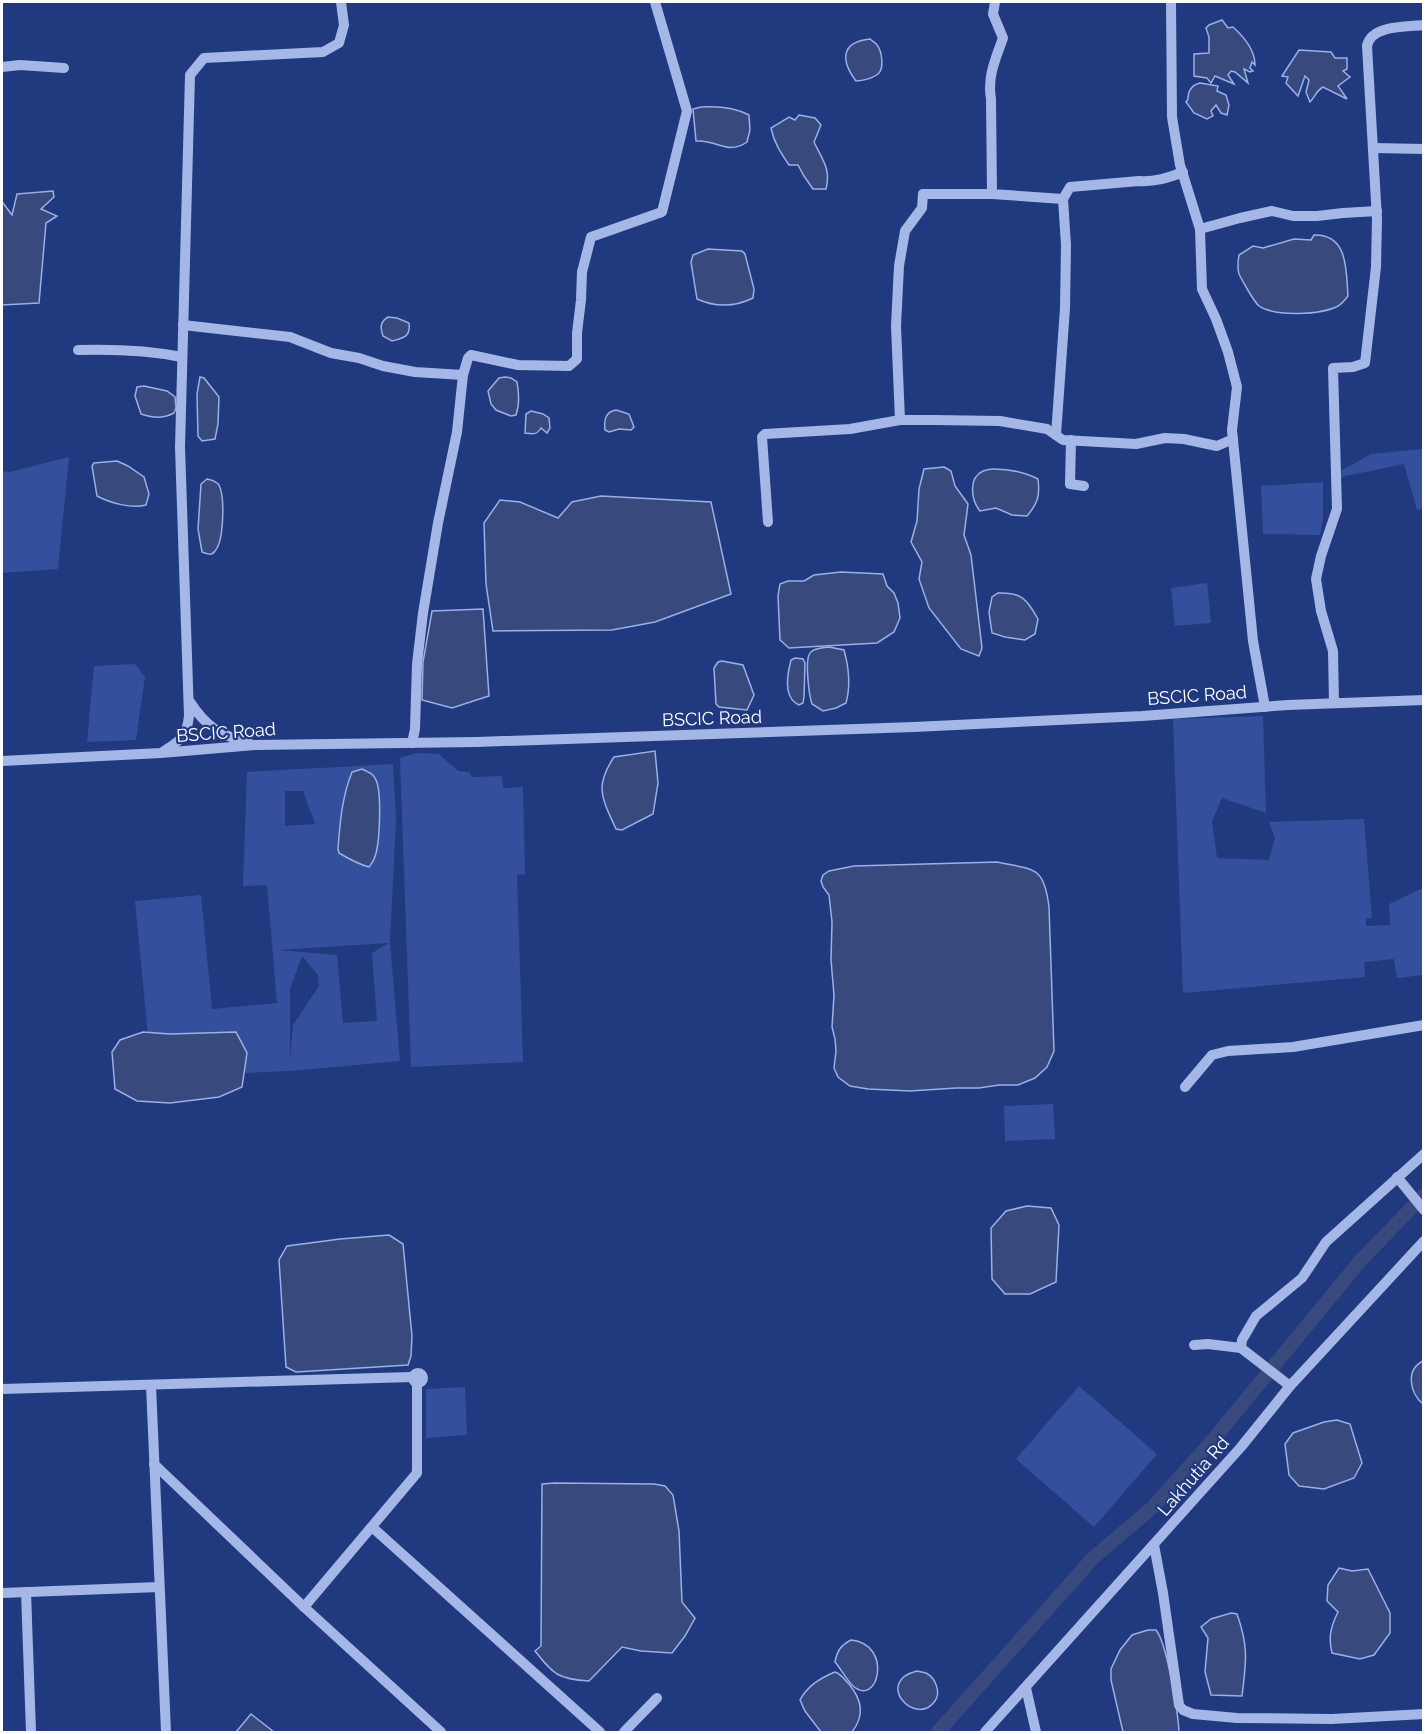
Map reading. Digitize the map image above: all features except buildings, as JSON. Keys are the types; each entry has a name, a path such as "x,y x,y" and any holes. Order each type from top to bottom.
{"street":[{"path":"161,753 179,741 188,728 180,447 190,75 204,58 323,52 339,43 344,25 340,2"},
{"path":"412,743 423,614 438,523 457,432 463,375 468,358 471,355 518,365 569,366 578,359 582,272 591,237 662,212 687,111 655,2"},
{"path":"992,194 989,88 991,70 1003,38 993,14 995,2"},
{"path":"1172,2 1172,117 1183,172 1200,229 1202,289 1228,352 1237,387 1232,430 1253,641 1265,707"},
{"path":"1334,703 1333,651 1321,611 1316,579 1321,556 1337,509 1333,368 1353,368 1365,363 1376,267 1377,211 1368,41 1383,30 1424,25"},
{"path":"2,67 20,65 64,68"},
{"path":"1374,148 1424,149"},
{"path":"1056,435 1065,308 1066,245 1063,199 1070,187 1132,181 1148,182 1183,172"},
{"path":"900,420 896,326 899,266 905,231 922,208 923,194 992,194 1063,199"},
{"path":"1200,229 1272,211 1293,216 1377,211"},
{"path":"183,325 290,337 331,353 359,358 383,366 415,372 463,375"},
{"path":"78,350 158,352 182,357"},
{"path":"768,522 762,437 765,434 850,429 900,420 1000,421 1047,429 1063,440 1137,444 1165,438 1184,439 1217,446 1233,439"},
{"path":"1071,440 1070,484 1084,486"},
{"path":"189,700 205,722 219,733 255,745"},
{"name":"BSCIC Road","path":"2,761 161,753 255,745 412,743 914,727 1424,700"},
{"path":"1185,1087 1212,1055 1228,1051 1293,1047 1424,1025"},
{"path":"1241,1348 1242,1340 1256,1317 1302,1278 1326,1242 1424,1154"},
{"path":"1397,1177 1424,1210"},
{"name":"Lakhutia Rd","path":"985,1732 1241,1447 1290,1386 1424,1240"},
{"path":"1194,1345 1209,1344 1241,1348 1290,1386"},
{"path":"2,1389 415,1380 417,1473 304,1607"},
{"path":"151,1385 166,1732"},
{"path":"154,1464 304,1607 441,1732"},
{"path":"372,1527 600,1732"},
{"path":"1154,1545 1179,1705 1183,1710 1193,1714 1237,1718 1320,1719 1424,1714"},
{"path":"2,1593 159,1587"},
{"path":"26,1592 31,1732"},
{"path":"1026,1688 1036,1732"},
{"path":"624,1732 657,1698"}],"shaded area":[{"path":"1222,20 1228,28 1233,27 1241,35 1253,54 1255,65 1252,62 1250,68 1253,71 1244,69 1248,83 1231,71 1228,75 1234,84 1215,76 1211,83 1207,78 1194,76 1194,54 1209,53 1209,37 1206,28"},
{"path":"870,39 880,51 881,70 871,78 856,81 846,60 848,48 860,41"},
{"path":"1299,50 1331,52 1335,58 1347,58 1347,69 1343,71 1350,77 1338,86 1347,99 1323,87 1310,102 1306,92 1309,80 1305,76 1298,96 1286,83 1288,77 1282,76"},
{"path":"1200,83 1218,86 1217,91 1226,95 1229,105 1227,115 1221,113 1216,105 1211,111 1213,116 1207,119 1194,113 1186,102 1191,89"},
{"path":"701,107 737,110 749,115 750,130 747,142 740,146 728,147 696,141 693,109"},
{"path":"799,115 815,118 821,125 814,142 827,170 826,189 813,189 798,165 789,165 774,138 771,128 789,117 795,120"},
{"path":"53,191 54,197 41,209 57,216 46,223 39,303 2,305 2,204 12,215 17,194"},
{"path":"1314,235 1325,236 1340,248 1346,266 1348,296 1346,299 1330,309 1298,314 1266,310 1259,306 1239,274 1239,255 1253,246 1263,248 1294,239 1311,240"},
{"path":"708,249 742,251 745,254 754,289 753,298 725,305 697,299 691,262 693,255"},
{"path":"388,317 409,323 409,331 405,336 392,341 383,336 381,325"},
{"path":"200,377 204,378 219,397 215,439 202,441 198,436 197,394"},
{"path":"505,377 517,382 519,398 516,415 511,416 496,410 491,404 488,391 499,378"},
{"path":"144,386 167,391 175,397 174,413 158,417 141,414 135,396 137,387"},
{"path":"616,410 629,414 634,427 631,430 619,429 609,432 605,430 606,417"},
{"path":"531,411 549,418 550,428 547,433 541,428 534,434 525,433 526,414"},
{"path":"1423,449 1423,508 1417,510 1404,464 1341,477 1342,470 1371,454"},
{"path":"69,457 58,569 2,573 2,471 10,472"},
{"path":"117,461 144,477 149,494 146,505 121,505 97,496 92,466 94,463"},
{"path":"944,467 951,471 955,486 968,504 964,535 971,555 982,648 979,656 961,649 929,608 919,579 922,562 911,542 917,521 919,489 924,469"},
{"path":"993,469 1016,471 1038,479 1037,499 1027,516 1012,515 996,508 980,511 973,495 973,484 978,474"},
{"path":"207,479 219,485 223,509 220,538 212,554 202,552 198,529 201,484"},
{"path":"1323,482 1323,519 1320,535 1263,534 1261,486"},
{"path":"601,496 711,502 731,594 655,622 612,630 493,631 486,584 484,523 500,500 520,502 558,518 572,502"},
{"path":"841,572 883,574 887,586 894,593 898,603 900,618 894,632 877,643 789,648 780,640 778,596 780,584 788,581 804,581 814,575"},
{"path":"1207,583 1211,623 1175,626 1171,588"},
{"path":"998,593 1012,594 1027,602 1038,619 1035,634 1025,640 992,633 989,612 992,597"},
{"path":"483,609 489,696 452,708 422,700 423,662 432,611"},
{"path":"829,647 844,650 849,690 846,703 823,711 812,704 807,668 811,652"},
{"path":"803,659 805,663 804,697 803,703 799,705 794,702 788,692 788,672 791,660"},
{"path":"718,662 743,665 754,695 747,710 719,707 716,704 714,668"},
{"path":"135,664 145,677 136,740 87,742 94,666"},
{"path":"1263,716 1266,813 1222,798 1212,821 1217,858 1269,860 1275,838 1269,822 1364,819 1372,918 1366,919 1366,926 1390,925 1389,904 1423,888 1423,975 1397,978 1394,959 1364,962 1365,977 1183,993 1173,719"},
{"path":"655,751 658,783 653,814 622,830 616,829 602,793 608,767 614,757"},
{"path":"416,753 439,754 458,771 469,772 472,777 502,776 503,788 523,787 525,874 517,875 523,1062 411,1067 400,758"},
{"path":"393,764 396,819 390,942 400,1061 290,1071 152,1077 135,901 201,895 212,1009 277,1003 267,885 243,886 247,772","holes":["285,791 303,791 315,824 285,826","389,943 372,953 377,1021 343,1023 337,955 278,950","302,956 318,975 319,986 293,1025 290,1060 290,989"]},
{"path":"362,769 375,778 379,796 378,843 374,859 369,867 339,853 338,849 342,810 349,781 352,772"},
{"path":"997,862 1035,872 1044,884 1047,894 1054,1051 1047,1067 1035,1078 1018,1085 910,1091 850,1086 838,1077 834,1068 836,1051 832,1027 834,995 831,960 832,922 829,895 821,881 823,875 829,871 854,866"},
{"path":"143,1032 170,1034 236,1032 247,1053 242,1087 219,1097 170,1103 137,1101 115,1089 112,1052 120,1040"},
{"path":"1053,1104 1055,1139 1005,1141 1004,1106"},
{"path":"1027,1206 1051,1208 1059,1225 1056,1282 1030,1294 1005,1294 992,1279 991,1228 1006,1211"},
{"path":"389,1235 403,1244 412,1336 408,1365 296,1372 286,1367 279,1260 287,1246"},
{"path":"1423,1361 1424,1404 1415,1394 1411,1382 1414,1370"},
{"path":"1079,1386 1157,1454 1094,1527 1016,1459"},
{"path":"465,1387 467,1435 426,1438 426,1389"},
{"path":"1337,1420 1350,1424 1362,1463 1354,1478 1324,1489 1299,1486 1289,1475 1285,1444 1293,1433"},
{"path":"542,1484 654,1484 665,1486 673,1495 679,1531 682,1602 695,1618 672,1653 622,1647 589,1681 570,1679 552,1671 535,1651 541,1646"},
{"path":"1339,1568 1352,1571 1368,1569 1390,1613 1390,1633 1374,1655 1360,1659 1332,1653 1331,1632 1338,1612 1327,1601 1328,1585"},
{"path":"1231,1613 1237,1614 1245,1646 1242,1696 1211,1695 1205,1672 1208,1638 1201,1627 1211,1619"},
{"path":"1156,1630 1164,1649 1179,1732 1123,1732 1111,1680 1111,1669 1120,1650 1132,1635"},
{"path":"851,1640 864,1644 873,1652 877,1663 877,1673 869,1689 861,1690 852,1685 835,1662 840,1649"},
{"path":"917,1671 930,1675 936,1686 937,1698 927,1708 918,1709 909,1706 898,1692 899,1684 904,1677"},
{"path":"835,1672 849,1684 859,1702 859,1720 852,1732 821,1732 805,1711 800,1700 814,1683"},
{"path":"251,1714 274,1732 236,1732"}],"waterway":[{"path":"938,1732 1093,1558 1154,1506 1212,1441 1361,1260 1424,1195"}]}
